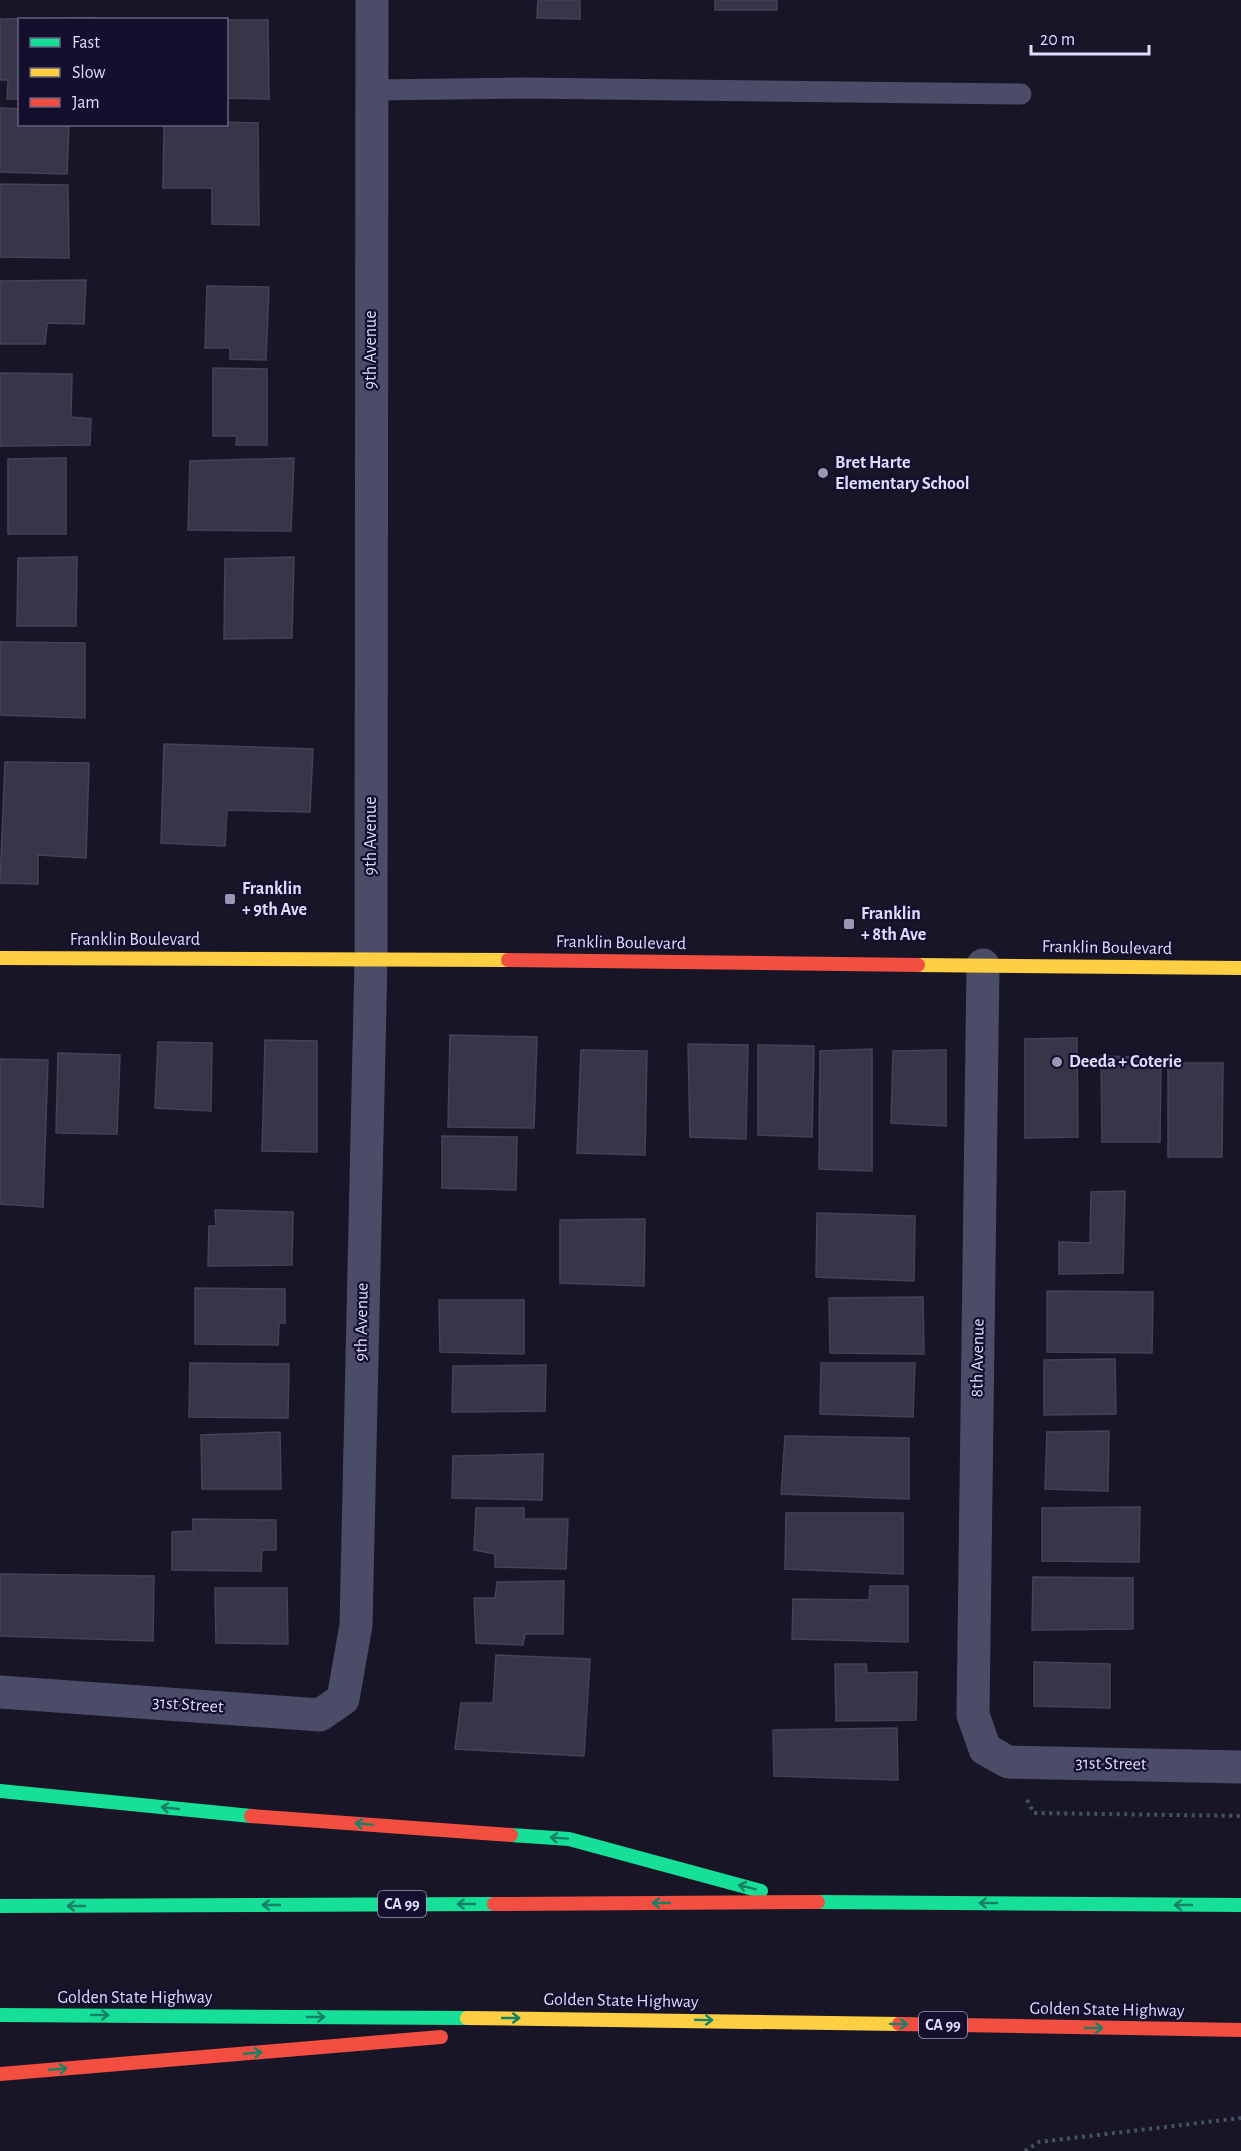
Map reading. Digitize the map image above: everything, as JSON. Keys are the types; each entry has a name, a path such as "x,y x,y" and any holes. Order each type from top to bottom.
{"main road":[{"name":"Franklin Boulevard","path":"0,958 370,959 1241,968"},
{"path":"0,1791 263,1817 568,1839 804,1902"},
{"name":"CA 99","path":"0,1906 804,1902 1241,1905"},
{"name":"Golden State Highway","path":"0,2015 645,2019 1241,2031"},
{"path":"490,2032 645,2019"},
{"path":"0,2074 454,2036"}],"street":[{"name":"9th Avenue","path":"349,1671 356,1624 370,959 372,0"},
{"name":"8th Avenue","path":"983,965 973,1715 985,1749"},
{"name":"31st Street","path":"0,1692 320,1715 343,1699 349,1671"},
{"name":"31st Street","path":"985,1749 1008,1762 1241,1767"}],"lane":[{"path":"372,90 522,88 1021,94"}],"path":[{"path":"1034,1813 1241,1816"},
{"path":"1024,2151 1039,2142 1241,2118"}],"building":[{"path":"538,0 580,0 580,19 537,18"},
{"path":"715,0 777,0 777,10 715,10"},
{"path":"0,19 18,19 18,99 7,99 8,80 0,80"},
{"path":"228,20 268,20 269,99 228,98"},
{"path":"0,108 18,109 18,126 69,126 67,174 0,172"},
{"path":"228,122 258,123 259,225 212,224 212,188 163,188 164,126 228,126"},
{"path":"0,184 68,185 69,258 0,257"},
{"path":"86,280 84,324 47,323 45,344 0,344 0,281"},
{"path":"207,286 269,287 266,360 230,359 230,348 205,348"},
{"path":"213,368 267,369 267,445 236,445 237,436 213,436"},
{"path":"0,373 72,374 71,417 91,419 90,445 0,446"},
{"path":"66,458 66,534 8,534 8,459"},
{"path":"294,458 291,531 188,530 190,461"},
{"path":"77,557 76,626 17,626 18,558"},
{"path":"294,557 292,638 224,639 225,559"},
{"path":"0,642 85,643 85,718 0,715"},
{"path":"164,744 313,749 310,812 227,810 225,846 161,843"},
{"path":"5,762 89,763 86,858 38,855 38,884 0,883"},
{"path":"450,1035 537,1037 534,1128 448,1127"},
{"path":"1077,1038 1078,1137 1025,1138 1025,1039"},
{"path":"265,1040 317,1041 317,1152 262,1151"},
{"path":"158,1042 212,1043 211,1111 155,1108"},
{"path":"688,1044 748,1045 746,1139 690,1137"},
{"path":"758,1045 814,1046 812,1137 758,1135"},
{"path":"872,1049 872,1171 819,1169 820,1051"},
{"path":"581,1050 647,1051 645,1155 577,1153"},
{"path":"946,1050 946,1126 891,1123 893,1051"},
{"path":"58,1053 120,1055 117,1134 56,1133"},
{"path":"1101,1056 1161,1058 1160,1142 1102,1142"},
{"path":"0,1059 48,1060 43,1207 0,1204"},
{"path":"1168,1063 1223,1063 1222,1157 1168,1157"},
{"path":"442,1136 517,1137 516,1190 442,1188"},
{"path":"1125,1191 1123,1273 1059,1274 1059,1242 1090,1243 1091,1192"},
{"path":"215,1210 293,1212 292,1265 208,1266 209,1226 216,1226"},
{"path":"817,1213 915,1216 914,1281 816,1277"},
{"path":"645,1219 644,1286 560,1283 560,1220"},
{"path":"195,1288 285,1289 285,1323 279,1323 278,1345 195,1344"},
{"path":"1047,1291 1153,1292 1152,1353 1047,1352"},
{"path":"923,1297 924,1354 830,1353 829,1298"},
{"path":"439,1300 524,1300 524,1354 440,1352"},
{"path":"1115,1359 1116,1414 1044,1415 1044,1360"},
{"path":"190,1363 289,1364 288,1418 189,1417"},
{"path":"821,1363 915,1363 913,1417 820,1414"},
{"path":"546,1365 545,1411 452,1412 453,1366"},
{"path":"1109,1431 1108,1491 1045,1489 1047,1432"},
{"path":"280,1432 281,1489 202,1489 201,1435"},
{"path":"785,1436 909,1438 909,1499 781,1494"},
{"path":"543,1454 542,1500 452,1498 453,1456"},
{"path":"1140,1507 1139,1562 1042,1561 1042,1508"},
{"path":"476,1508 524,1508 524,1519 568,1519 566,1569 495,1567 495,1554 474,1550"},
{"path":"786,1513 903,1513 903,1574 785,1569"},
{"path":"193,1519 276,1520 276,1550 262,1550 261,1571 172,1570 172,1532 193,1531"},
{"path":"0,1574 154,1576 153,1641 0,1636"},
{"path":"1033,1577 1133,1578 1133,1629 1032,1630"},
{"path":"564,1581 563,1634 525,1634 523,1645 476,1643 474,1598 495,1598 497,1582"},
{"path":"870,1586 908,1586 908,1642 792,1639 793,1599 869,1600"},
{"path":"215,1588 287,1588 288,1644 216,1643"},
{"path":"496,1655 590,1659 584,1756 455,1749 461,1703 493,1703"},
{"path":"1034,1662 1110,1664 1110,1708 1034,1706"},
{"path":"835,1664 866,1664 867,1673 917,1672 916,1720 836,1721"},
{"path":"897,1728 898,1780 774,1776 773,1730"}],"traffic: fast":[{"path":"0,1791 251,1816"},
{"path":"511,1835 569,1839 761,1891"},
{"path":"818,1902 1241,1905"},
{"path":"0,1906 494,1904"},
{"path":"0,2015 467,2018"}],"traffic: slow":[{"path":"0,958 508,960"},
{"path":"918,965 1241,968"},
{"path":"467,2018 899,2024"}],"traffic: jam":[{"path":"508,960 918,965"},
{"path":"251,1816 511,1835"},
{"path":"494,1904 818,1902"},
{"path":"899,2024 1241,2030"},
{"path":"0,2074 441,2037"}],"place":[{"name":"Bret Harte Elementary School","path":"823,473"},
{"name":"Franklin + 9th Ave","path":"230,899"},
{"name":"Franklin + 8th Ave","path":"849,924"},
{"name":"Deeda + Coterie","path":"1057,1062"}]}
